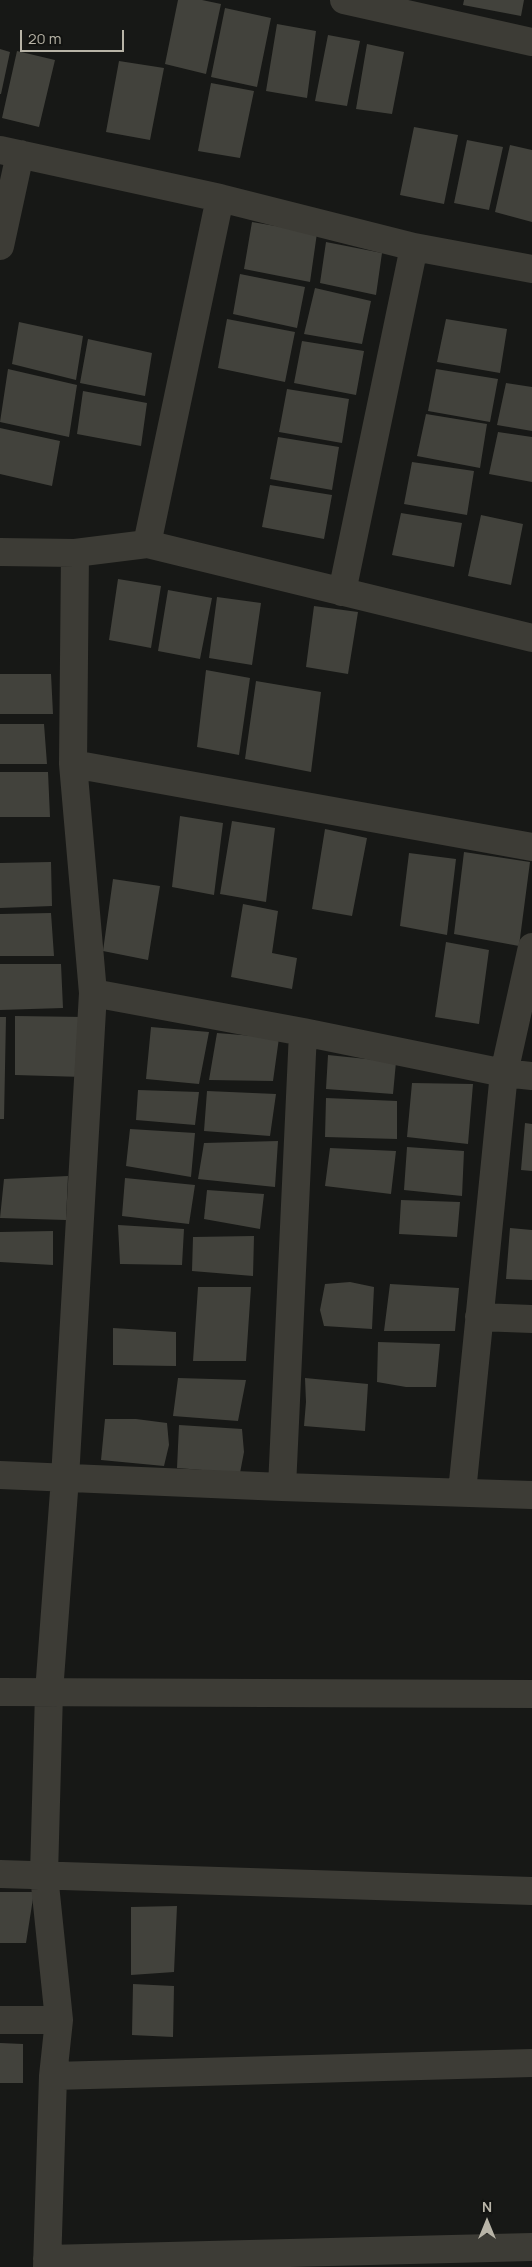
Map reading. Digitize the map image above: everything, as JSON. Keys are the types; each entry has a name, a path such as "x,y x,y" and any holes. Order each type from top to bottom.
{"street":[{"path":"344,0 417,8 532,42"},
{"path":"0,246 10,152 220,198 414,247 532,269"},
{"path":"147,544 220,198"},
{"path":"342,592 414,247"},
{"path":"0,552 75,553 147,544 532,638"},
{"path":"75,553 73,764 93,993 64,1478 49,1692 44,1875 59,2020 53,2076 47,2263 532,2247"},
{"path":"73,764 532,847"},
{"path":"462,1492 504,1073 532,947"},
{"path":"93,993 303,1032 504,1073 532,1076"},
{"path":"282,1488 303,1032"},
{"path":"479,1317 532,1319"},
{"path":"0,1474 282,1488 532,1495"},
{"path":"0,1692 532,1694"},
{"path":"0,1874 532,1891"},
{"path":"0,2020 59,2020"},
{"path":"53,2076 532,2063"}],"building":[{"path":"178,0 202,0 221,4 206,74 165,64"},
{"path":"464,0 524,0 521,16 463,5"},
{"path":"225,8 271,18 257,87 211,77"},
{"path":"277,24 316,31 307,98 266,91"},
{"path":"328,35 360,41 347,106 315,101"},
{"path":"367,44 404,52 392,114 356,109"},
{"path":"0,49 10,52 1,94 0,94"},
{"path":"17,51 55,60 39,127 2,118"},
{"path":"119,61 164,68 150,140 106,132"},
{"path":"211,83 254,91 240,158 198,151"},
{"path":"414,127 458,135 444,204 400,195"},
{"path":"467,140 503,147 489,210 454,203"},
{"path":"510,145 532,150 532,222 495,212"},
{"path":"252,222 317,233 310,282 244,269"},
{"path":"326,242 382,253 376,295 320,283"},
{"path":"240,274 305,287 297,328 233,314"},
{"path":"315,288 371,301 362,344 304,334"},
{"path":"227,319 295,332 285,382 218,368"},
{"path":"446,319 507,329 500,373 437,362"},
{"path":"19,322 83,336 76,380 12,364"},
{"path":"88,339 152,353 145,396 80,383"},
{"path":"302,341 364,351 356,395 294,383"},
{"path":"8,369 77,385 69,437 0,422"},
{"path":"436,369 498,379 490,422 428,411"},
{"path":"506,383 532,387 532,431 497,425"},
{"path":"287,389 349,399 342,443 279,432"},
{"path":"83,391 147,403 141,446 77,434"},
{"path":"426,414 487,424 480,468 417,456"},
{"path":"0,428 60,441 52,486 0,474"},
{"path":"498,432 532,437 532,482 489,474"},
{"path":"278,437 339,447 332,490 270,479"},
{"path":"412,462 474,471 467,515 404,504"},
{"path":"270,485 332,495 324,539 262,527"},
{"path":"401,513 462,523 454,567 392,555"},
{"path":"481,515 523,524 511,585 468,576"},
{"path":"118,579 161,586 151,648 109,640"},
{"path":"168,590 212,598 200,659 158,651"},
{"path":"217,597 261,603 252,665 209,658"},
{"path":"314,606 358,612 348,674 306,667"},
{"path":"206,670 250,678 239,755 197,747"},
{"path":"0,674 51,674 53,714 0,714"},
{"path":"256,681 321,692 311,772 245,759"},
{"path":"0,724 44,724 47,764 0,764"},
{"path":"0,772 48,772 50,817 0,817"},
{"path":"180,816 223,823 214,895 172,887"},
{"path":"232,821 275,828 266,902 220,894"},
{"path":"325,829 367,838 352,916 312,909"},
{"path":"464,852 530,862 519,946 454,934"},
{"path":"409,853 456,859 447,935 400,926"},
{"path":"51,862 52,906 0,908 0,863"},
{"path":"113,879 160,886 148,960 103,951"},
{"path":"243,904 278,911 272,953 297,958 292,989 231,977"},
{"path":"51,913 54,956 0,956 0,914"},
{"path":"446,942 489,950 479,1024 435,1017"},
{"path":"0,964 61,964 63,1008 0,1010"},
{"path":"15,1016 84,1017 83,1077 15,1075"},
{"path":"0,1017 6,1017 4,1119 0,1119"},
{"path":"151,1027 209,1032 199,1084 146,1079"},
{"path":"217,1033 279,1038 273,1081 209,1080"},
{"path":"328,1055 396,1062 393,1094 326,1089"},
{"path":"412,1083 473,1084 468,1144 407,1137"},
{"path":"138,1090 199,1092 195,1125 136,1120"},
{"path":"207,1091 276,1094 270,1136 204,1131"},
{"path":"326,1098 397,1101 397,1139 325,1137"},
{"path":"525,1123 532,1124 532,1171 521,1170"},
{"path":"130,1129 195,1133 191,1177 126,1166"},
{"path":"278,1141 275,1187 198,1179 204,1143"},
{"path":"407,1147 464,1151 462,1196 404,1190"},
{"path":"330,1148 396,1151 391,1194 325,1186"},
{"path":"68,1176 66,1220 0,1218 4,1179"},
{"path":"125,1178 195,1185 189,1224 122,1216"},
{"path":"207,1190 264,1194 260,1229 204,1219"},
{"path":"401,1200 460,1202 457,1237 399,1234"},
{"path":"118,1225 184,1229 182,1265 120,1264"},
{"path":"510,1228 532,1230 532,1280 506,1279"},
{"path":"53,1231 53,1265 0,1262 0,1232"},
{"path":"254,1236 253,1276 192,1271 193,1237"},
{"path":"350,1282 374,1287 372,1329 324,1326 320,1310 325,1284"},
{"path":"390,1284 459,1288 455,1331 384,1331"},
{"path":"198,1287 251,1287 246,1361 193,1361"},
{"path":"113,1328 176,1332 176,1366 113,1365"},
{"path":"378,1342 440,1344 436,1387 406,1387 377,1382"},
{"path":"178,1378 246,1380 238,1421 173,1416"},
{"path":"305,1378 368,1384 365,1431 304,1426"},
{"path":"105,1419 136,1419 167,1423 169,1445 164,1466 101,1460"},
{"path":"179,1425 242,1429 244,1452 240,1473 177,1468"},
{"path":"0,1892 34,1892 26,1943 0,1943"},
{"path":"177,1906 174,1972 131,1975 131,1907"},
{"path":"133,1984 174,1986 173,2037 132,2035"},
{"path":"0,2043 23,2044 23,2083 0,2083"}]}
